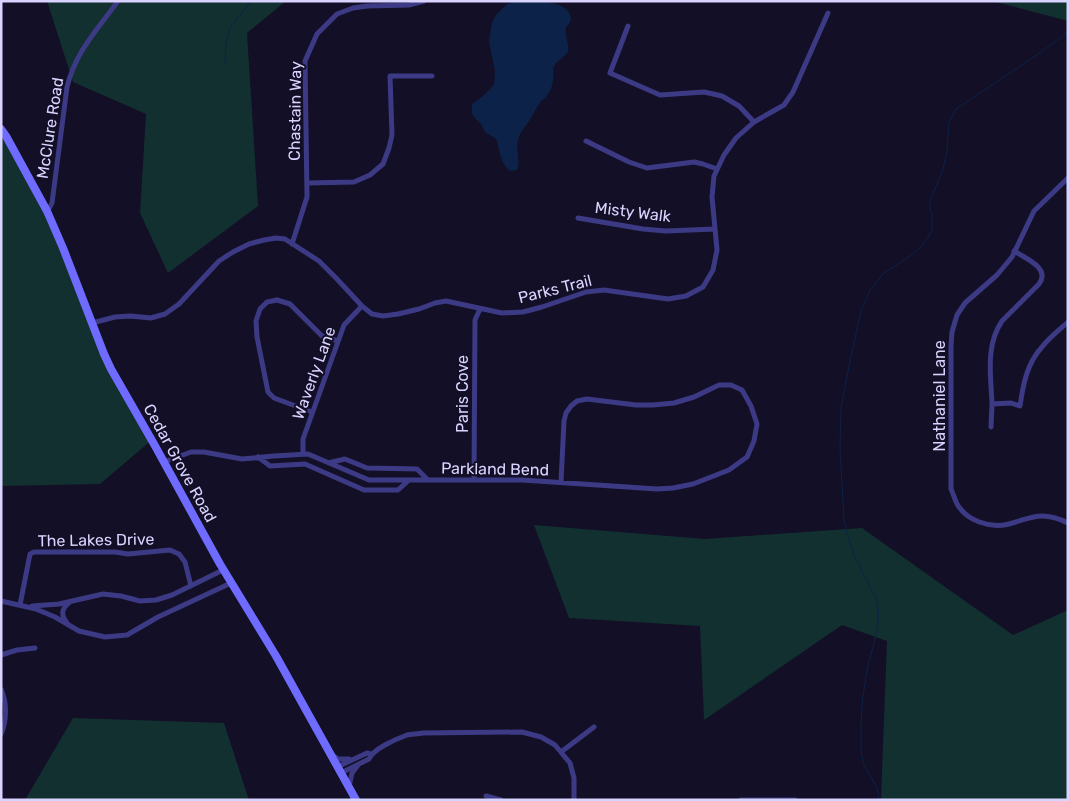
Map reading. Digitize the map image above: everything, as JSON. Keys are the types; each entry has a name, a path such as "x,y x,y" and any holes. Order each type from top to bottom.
{"main road":[{"name":"Cedar Grove Road","path":"1,129 47,211 111,369 223,570 276,656 356,800"}],"street":[{"name":"McClure Road","path":"47,211 52,203 65,106 75,62 84,46 118,1"},
{"name":"Chastain Way","path":"292,244 307,197 305,60 317,34 337,14 353,8 409,5 424,1"},
{"name":"Parks Trail","path":"92,323 115,317 151,318 165,314 179,304 219,261 249,244 276,238 284,239 318,261 362,306 372,314 383,316 419,309 446,301 502,313 523,312 542,308 586,292 604,290 668,299 686,296 703,287 713,270 716,250 712,197 714,176 724,155 736,138 754,122 784,105 793,92 828,14"},
{"path":"628,26 610,73 660,95 704,92 722,96 739,106 754,122"},
{"path":"307,183 354,182 370,175 383,164 392,135 390,76 432,76"},
{"path":"586,141 629,162 647,168 694,162 717,169"},
{"name":"Nathaniel Lane","path":"1068,178 1034,210 1012,257 965,303 957,315 952,332 951,345 952,489 959,508 967,515 990,525 1005,524 1042,516 1060,519 1068,523"},
{"name":"Misty Walk","path":"578,218 643,230 715,229"},
{"path":"991,427 990,362 994,336 1002,321 1039,284 1043,276 1040,268 1014,251"},
{"path":"312,412 274,398 268,392 257,337 256,321 260,309 267,302 277,300 290,304 322,336 338,341"},
{"name":"Waverly Lane","path":"303,454 303,439 344,325 362,306"},
{"name":"Paris Cove","path":"474,480 476,320 480,308"},
{"path":"992,404 1020,406 1024,379 1032,360 1041,347 1068,322"},
{"name":"Parkland Bend","path":"164,462 191,452 204,452 242,459 308,454 369,480 522,480 673,488 693,484 728,470 747,457 754,441 757,424 751,406 742,390 731,385 719,385 694,397 674,402 636,405 587,399 577,401 566,413 564,420 561,482"},
{"name":"Parkland Bend","path":"258,457 270,466 305,464 364,490 398,490 409,480"},
{"name":"Parkland Bend","path":"328,463 345,459 367,468 417,469 428,480"},
{"name":"The Lakes Drive","path":"20,605 30,554 34,552 115,552 128,554 170,550 179,554 185,562 191,586"},
{"path":"27,607 59,604 103,594 140,601 156,600 172,595 223,570"},
{"path":"1,601 36,609 55,616 80,631 105,637 127,635 158,617 231,583"},
{"path":"67,624 62,612 64,606 71,601"},
{"path":"1,655 17,650 35,648"},
{"path":"1,689 6,708 4,729 1,734"},
{"path":"561,752 594,727"},
{"path":"339,770 357,758 371,754 386,744 407,735 423,733 522,732 541,737 555,745 570,763 574,778 574,800"},
{"path":"330,753 342,760 357,758"},
{"path":"339,770 369,759 371,754"},
{"path":"349,787 352,772 359,764"},
{"path":"486,796 501,800"},
{"path":"741,800 795,800"}],"green space":[{"path":"47,1 286,1 247,33 258,206 168,273 140,213 146,114 73,82"},
{"path":"992,1 1068,1 1068,21"},
{"path":"1,126 31,175 108,358 153,439 100,484 1,486"},
{"path":"534,525 705,539 862,528 1013,635 1068,610 1068,800 881,800 887,641 842,625 704,720 700,626 569,618"},
{"path":"73,718 224,723 249,800 25,800"}],"water":[{"path":"520,1 558,5 569,12 571,18 566,31 568,51 553,69 552,84 548,95 542,100 520,134 517,144 517,170 510,171 502,160 496,139 485,132 481,124 474,117 472,104 494,85 495,71 489,42 493,20 507,4"}],"waterway":[{"path":"225,62 226,42 230,28 251,1"},
{"path":"879,800 875,785 864,765 861,746 863,699 867,669 875,641 878,608 877,601 854,555 847,534 844,520 840,448 841,408 861,311 870,290 884,273 920,248 929,236 932,229 930,201 943,169 947,151 949,122 956,109 1068,32"}]}
